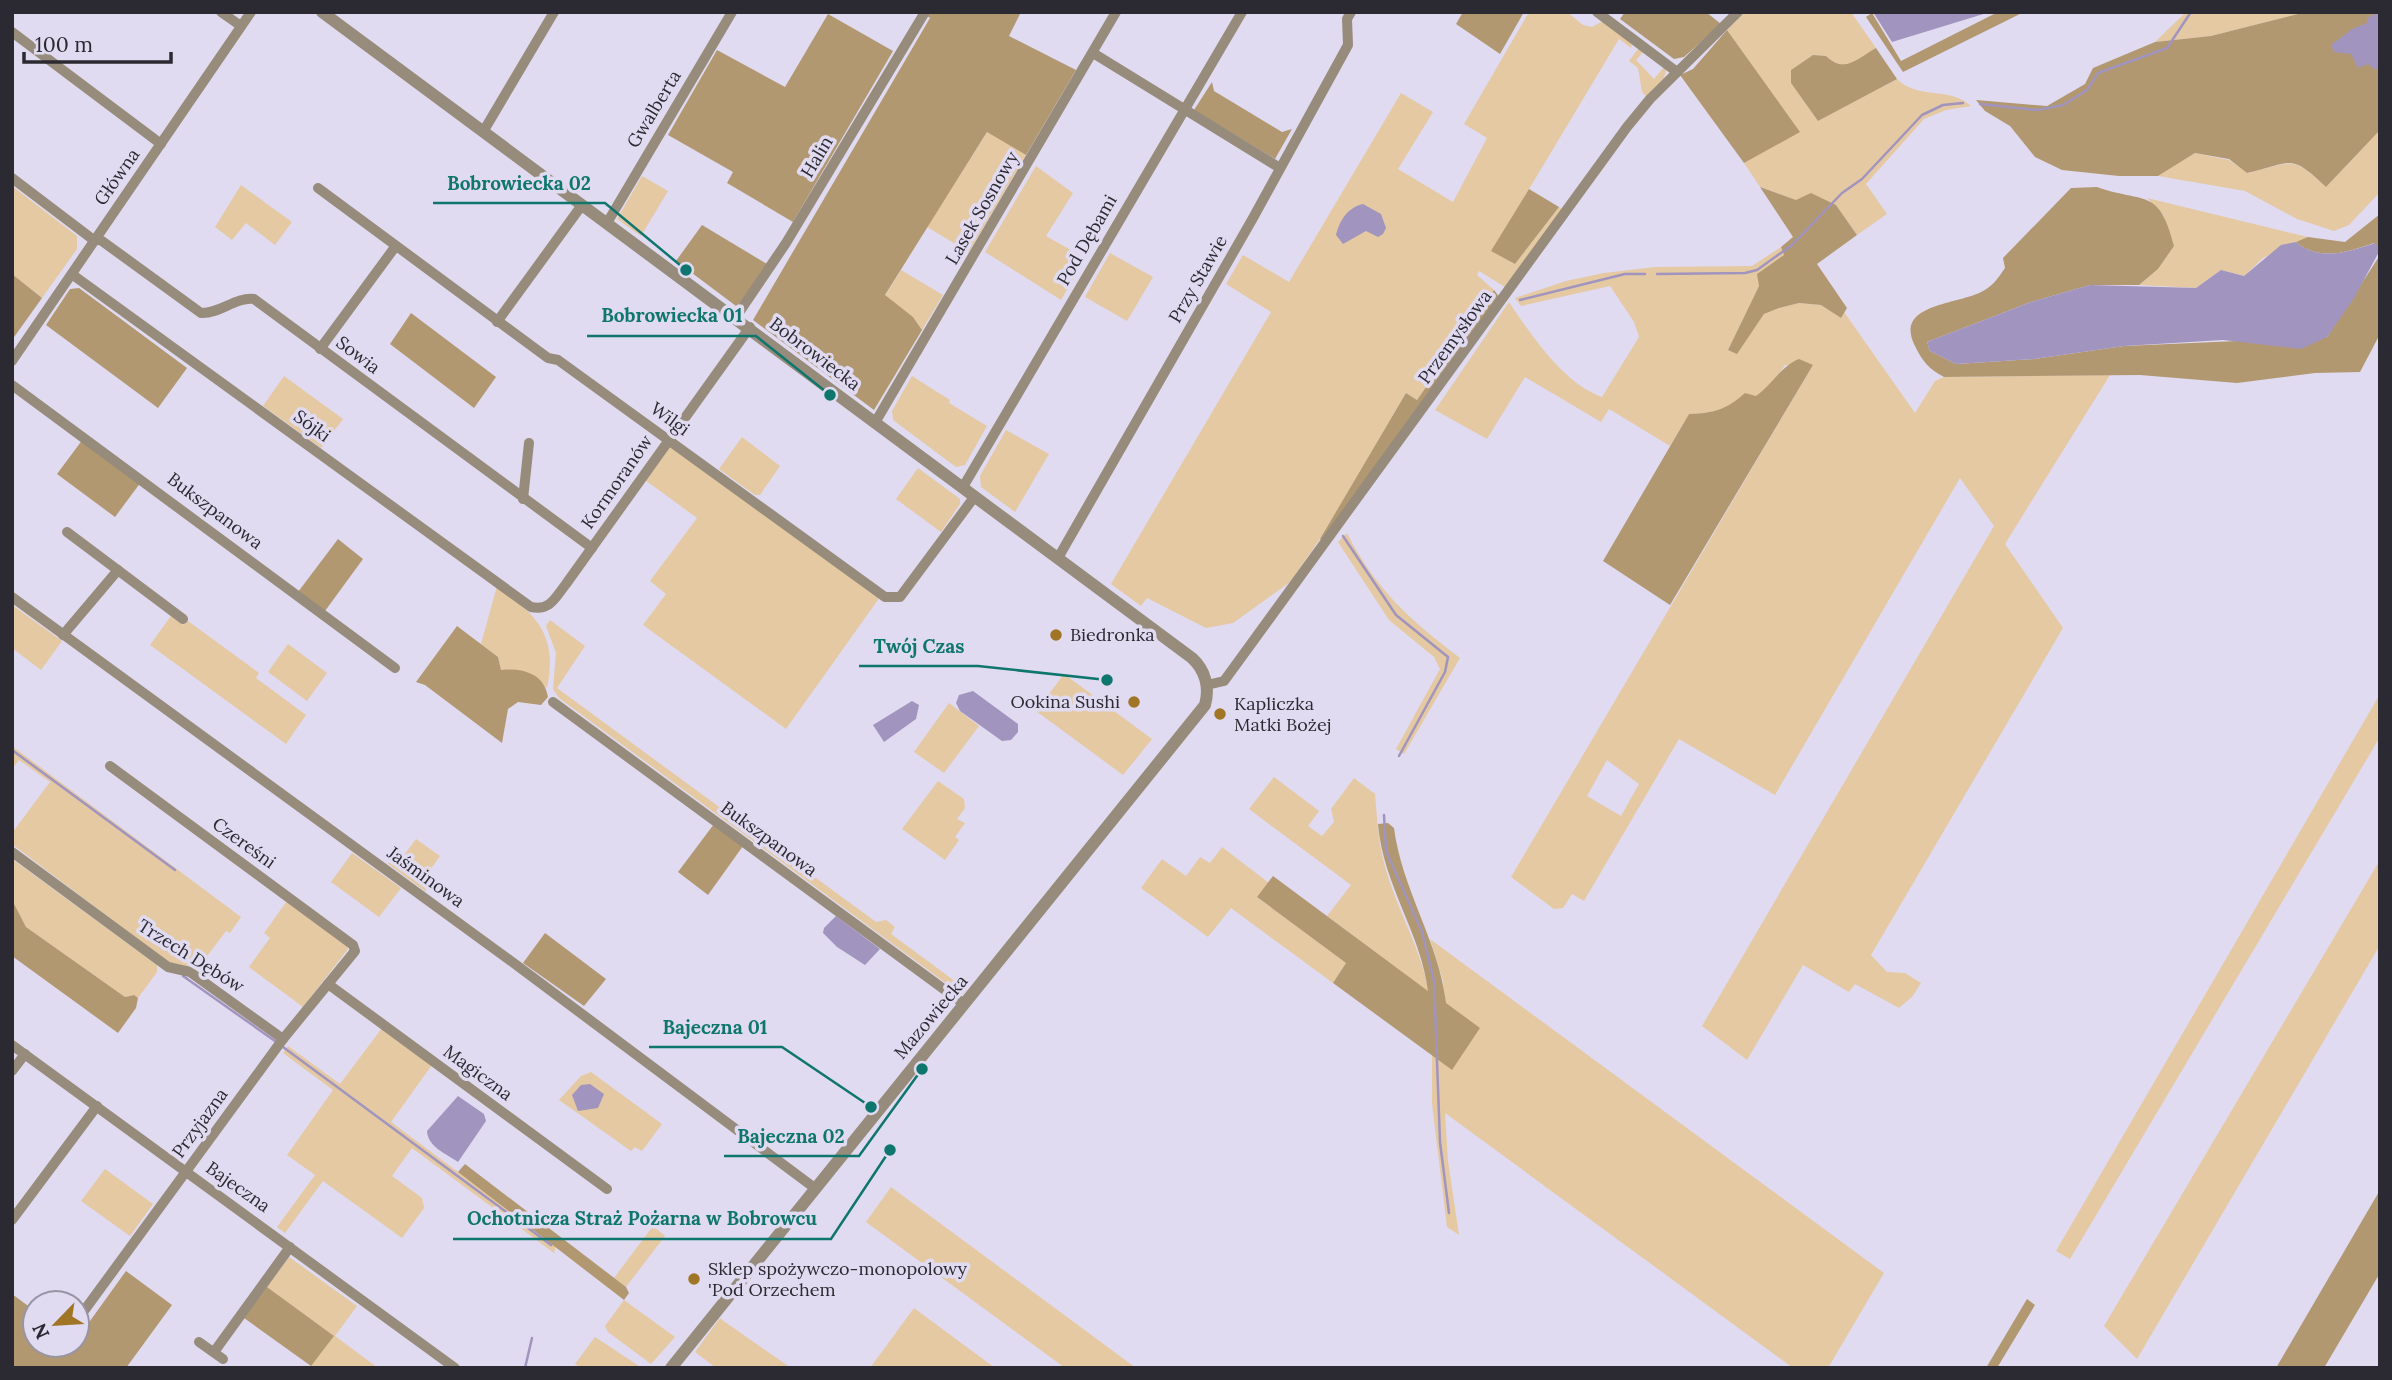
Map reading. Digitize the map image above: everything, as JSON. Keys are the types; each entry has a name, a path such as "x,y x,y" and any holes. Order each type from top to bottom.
{"street":[{"path":"221,12 241,26"},
{"name":"Główna","path":"12,361 251,12"},
{"name":"Bobrowiecka","path":"322,12 750,327 1192,658 1200,667 1207,685"},
{"path":"483,132 554,12"},
{"name":"Gwalberta","path":"607,223 732,12"},
{"name":"Halin","path":"736,317 786,243 925,12"},
{"name":"Lasek Sosnowy","path":"876,421 1116,12"},
{"name":"Pod Dębami","path":"962,487 1242,12"},
{"name":"Przy Stawie","path":"1058,558 1348,44 1347,19 1351,12"},
{"path":"1597,12 1677,72"},
{"name":"Przemysłowa","path":"1207,685 1224,681 1620,137 1677,72 1738,12"},
{"path":"12,32 162,144"},
{"path":"1093,53 1183,111 1280,168"},
{"path":"12,178 96,238"},
{"name":"Wilgi","path":"318,188 548,358 558,360 885,597 900,597 975,496"},
{"path":"498,321 582,205"},
{"name":"Sowia","path":"96,238 201,313 209,314 244,299 254,299 592,548"},
{"path":"320,349 395,247"},
{"name":"Sójki","path":"73,275 531,607"},
{"name":"Kormoranów","path":"531,607 549,607 750,327"},
{"name":"Bukszpanowa","path":"12,385 395,668"},
{"path":"523,499 529,443"},
{"path":"66,532 183,619"},
{"path":"63,635 118,570"},
{"name":"Jaśminowa","path":"12,597 515,964 816,1189"},
{"name":"Mazowiecka","path":"671,1368 1205,705 1207,685"},
{"name":"Bukszpanowa","path":"553,702 964,1004"},
{"name":"Czereśni","path":"110,765 353,945 355,951"},
{"name":"Trzech Dębów","path":"12,852 168,967 190,972 283,1039"},
{"name":"Przyjazna","path":"91,1301 283,1039 355,951"},
{"name":"Magiczna","path":"328,984 607,1189"},
{"name":"Bajeczna","path":"12,1045 455,1368"},
{"path":"12,1071 25,1054"},
{"path":"12,1220 97,1106"},
{"path":"199,1342 218,1356 290,1247"}],"shaded area":[{"path":"921,12 1021,12 1009,36 1076,70 1026,155 987,132 885,295 913,317 922,330 874,410 753,320 930,18"},
{"path":"1463,12 1524,12 1500,54 1456,24"},
{"path":"1529,12 1567,12 1583,25 1592,27 1603,21 1632,42 1631,48 1619,39 1492,251 1515,264 1559,207 1563,210 1505,287 1479,271 1477,275 1494,290 1417,400 1406,393 1320,539 1290,582 1233,623 1206,628 1147,598 1141,606 1111,584 1271,312 1226,284 1243,255 1289,282 1401,93 1433,112 1398,169 1453,202 1487,138 1464,124"},
{"path":"1625,12 1706,12 1721,24 1684,57 1674,59 1620,19"},
{"path":"1745,12 1851,12 1876,48 1845,64 1839,64 1826,56 1813,55 1791,70 1791,83 1818,121 1897,79 1914,89 1953,96 1971,106 1946,110 1924,119 1866,184 1887,214 1857,235 1836,205 1796,200 1760,187 1744,163 1799,131 1727,30"},
{"path":"1873,12 1990,12 1892,42"},
{"path":"1998,12 2024,12 1903,72 1866,17 1872,13 1901,61"},
{"path":"2186,12 2306,12 2211,36 2155,42"},
{"path":"2306,12 2380,12 2380,130 2326,187 2305,169 2290,163 2247,173 2229,159 2195,153 2158,176 2119,176 2062,170 2035,157 2010,126 1985,111 1976,100 2047,106 2085,84 2093,68 2155,42 2211,36"},
{"path":"2380,12 2380,69 2374,69 2368,64 2358,68 2351,54 2334,52 2331,45 2352,29 2367,23 2367,18"},
{"path":"828,14 893,51 793,222 727,183 733,172 668,135 717,50 785,87"},
{"path":"1727,30 1800,132 1744,163 1680,75 1693,69"},
{"path":"1876,48 1897,79 1818,121 1791,83 1791,70 1813,55 1826,56 1839,64 1845,64"},
{"path":"1638,49 1644,51 1636,60 1654,79 1665,66 1666,70 1664,78 1647,97 1642,92 1638,68 1629,61"},
{"path":"1212,82 1214,91 1282,132 1292,129 1275,159 1194,110"},
{"path":"2380,130 2380,192 2349,225 2334,231 2297,219 2245,191 2158,176 2195,153 2229,160 2248,173 2283,164 2297,165 2326,187"},
{"path":"988,131 1026,155 969,252 927,227"},
{"path":"1036,166 1073,193 1046,236 1085,258 1061,300 985,252"},
{"path":"642,176 668,191 641,236 617,219"},
{"path":"241,185 292,222 275,245 246,223 232,240 215,227"},
{"path":"12,186 77,236 77,249 42,298 12,274"},
{"path":"1760,187 1796,200 1811,193 1836,205 1857,235 1817,264 1847,308 1841,318 1821,305 1799,303 1764,314 1737,354 1728,350 1759,286 1757,274 1784,255 1781,247 1793,237"},
{"path":"2097,187 2148,200 2162,214 2174,246 2158,269 2139,285 2090,285 2031,302 1927,342 1930,351 1956,364 2034,359 2124,346 2327,337 2380,255 2380,334 2360,372 2315,373 2237,383 2140,375 1944,377 1930,368 1915,346 1911,332 1913,321 1932,308 1987,289 2005,268 2003,258 2071,188"},
{"path":"1529,189 1559,207 1515,264 1491,251"},
{"path":"2147,198 2308,237 2306,250 2296,242 2263,258 2244,276 2221,270 2196,288 2139,285 2158,269 2174,246 2163,214"},
{"path":"1363,204 1381,214 1386,228 1383,234 1378,237 1366,231 1343,244 1336,235 1340,224 1348,212"},
{"path":"2380,214 2380,250 2374,243 2344,252 2324,253 2315,252 2296,242 2308,237 2345,242"},
{"path":"702,225 767,264 747,297 736,306 676,261"},
{"path":"2296,242 2315,252 2324,253 2344,252 2375,243 2380,250 2354,298 2327,337 2301,349 2223,340 2124,346 2034,359 1956,364 1930,351 1927,342 2031,302 2090,285 2196,288 2221,270 2244,276 2281,245"},
{"path":"1781,247 1784,255 1759,286 1728,350 1737,353 1764,314 1779,308 1799,303 1821,305 1841,318 1844,312 1915,413 1935,381 1944,377 2110,375 2005,544 2063,628 1871,955 1887,972 1905,973 1921,983 1912,997 1899,1008 1855,984 1849,992 1803,965 1747,1060 1702,1026 1994,526 1960,478 1775,795 1679,739 1584,901 1572,894 1563,908 1554,909 1511,877 1813,365 1785,365 1772,384 1756,396 1745,394 1719,410 1689,414 1670,446 1609,409 1601,422 1525,377 1487,439 1435,410 1509,302 1538,343 1562,370 1588,391 1602,397 1639,337 1634,322 1610,286 1521,306 1515,298 1566,281 1604,273 1655,267 1752,266","holes":["1607,760 1639,784 1621,816 1587,796"]},
{"path":"1110,253 1153,277 1127,321 1085,297"},
{"path":"901,270 943,295 922,330 913,317 885,296"},
{"path":"12,274 42,298 12,340"},
{"path":"79,288 187,368 158,408 46,325 70,289"},
{"path":"1494,290 1500,298 1324,542 1320,539 1406,393 1417,400"},
{"path":"411,313 496,377 474,408 390,344"},
{"path":"1799,359 1813,365 1670,605 1603,561 1689,414 1719,410 1745,393 1756,396 1787,366"},
{"path":"284,376 343,419 321,448 263,406"},
{"path":"912,376 987,426 965,465 956,467 893,420 892,411"},
{"path":"1006,430 1049,454 1015,512 981,487 980,476"},
{"path":"742,437 780,466 760,495 755,495 719,469"},
{"path":"83,439 141,482 115,517 57,474"},
{"path":"671,444 880,597 786,729 643,625 666,594 650,581 697,518 645,480"},
{"path":"918,468 960,499 960,504 941,532 896,499"},
{"path":"1347,533 1382,588 1410,617 1460,658 1404,754 1396,749 1440,669 1434,657 1389,620 1338,542"},
{"path":"338,539 363,559 325,611 298,592"},
{"path":"497,586 533,617 547,640 550,670 547,688 526,673 501,670 498,657 481,644"},
{"path":"12,605 62,641 41,670 12,648"},
{"path":"171,616 184,625 188,621 259,673 256,678 306,715 286,744 150,645"},
{"path":"550,620 585,646 557,688 876,922 886,920 895,927 891,934 967,990 962,995 559,698 553,689 556,653 546,626"},
{"path":"457,626 498,657 501,670 524,671 537,677 546,689 548,697 541,705 518,702 508,709 502,743 425,685 416,682"},
{"path":"288,644 327,673 307,701 268,672"},
{"path":"1064,674 1152,739 1123,775 1036,711"},
{"path":"973,691 1018,724 1018,732 1011,740 1002,741 960,711 956,703 959,695"},
{"path":"2380,694 2380,737 2070,1259 2056,1251"},
{"path":"912,701 919,705 916,719 884,742 873,725"},
{"path":"949,703 979,726 944,773 914,752"},
{"path":"12,746 241,917 230,933 226,931 195,972 169,963 12,844 12,833 50,782 19,760 12,769"},
{"path":"1274,777 1319,811 1308,826 1322,836 1334,822 1331,809 1354,778 1375,794 1383,859 1420,958 1429,992 1327,916 1351,885 1249,809"},
{"path":"938,781 964,799 965,808 957,819 965,823 955,837 959,840 945,860 902,829"},
{"path":"1388,823 1394,828 1405,873 1436,959 1446,1003 1480,1028 1452,1070 1333,983 1346,963 1257,897 1273,876 1428,991 1418,949 1381,846 1378,824"},
{"path":"714,824 743,846 708,895 678,872"},
{"path":"416,839 440,856 425,877 426,892 387,863 399,862"},
{"path":"1222,847 1269,883 1258,898 1346,963 1333,983 1231,908 1208,937 1141,888 1162,859 1186,876 1200,857 1210,863"},
{"path":"352,853 401,888 379,917 331,882"},
{"path":"12,859 157,965 157,972 138,998 133,995 125,997 26,927 12,900"},
{"path":"2380,860 2380,945 2137,1359 2104,1326"},
{"path":"12,900 26,927 125,997 134,995 138,998 136,1008 118,1033 12,956"},
{"path":"287,901 344,941 348,949 303,1007 249,967 270,938 264,933"},
{"path":"836,916 880,949 865,965 837,947 823,933 824,928"},
{"path":"545,933 606,979 584,1006 523,963"},
{"path":"1430,939 1884,1273 1828,1368 1793,1368 1445,1113 1448,1161 1459,1235 1447,1227 1432,1104 1432,1054 1452,1070 1443,981"},
{"path":"382,1028 432,1065 391,1122 556,1245 554,1253 412,1148 392,1176 422,1198 424,1208 402,1238 323,1181 285,1233 277,1227 315,1175 287,1155 333,1090 283,1053 288,1046 340,1084"},
{"path":"591,1072 662,1124 642,1151 635,1147 631,1151 559,1100 581,1076"},
{"path":"590,1084 604,1094 598,1108 578,1111 572,1095 581,1085"},
{"path":"458,1096 484,1114 486,1121 458,1162 430,1141 427,1131"},
{"path":"465,1164 626,1287 629,1293 624,1300 458,1172"},
{"path":"105,1169 153,1204 130,1236 81,1201"},
{"path":"891,1187 1136,1368 1065,1368 866,1222"},
{"path":"2380,1190 2380,1273 2324,1368 2276,1368"},
{"path":"653,1226 665,1236 626,1287 614,1278"},
{"path":"289,1257 357,1306 335,1336 378,1368 309,1368 334,1336 267,1287"},
{"path":"126,1271 172,1305 126,1368 12,1367 12,1294 21,1301 21,1359 91,1359 91,1320"},
{"path":"267,1287 334,1336 311,1366 244,1318"},
{"path":"2027,1299 2035,1305 1997,1368 1986,1368"},
{"path":"624,1300 675,1337 651,1364 608,1332 605,1326"},
{"path":"914,1308 995,1368 870,1368"},
{"path":"720,1318 791,1368 716,1368 695,1352"},
{"path":"595,1337 642,1368 581,1368 575,1364"}],"waterway":[{"path":"1980,104 2037,110 2063,105 2087,90 2098,73 2167,48 2191,12"},
{"path":"1657,274 1745,273 1757,270 1792,245 1842,193 1862,179 1922,115 1943,105 1963,103"},
{"path":"1520,300 1625,274 1645,274"},
{"path":"1343,536 1396,615 1448,657 1445,672 1399,756"},
{"path":"12,750 175,870"},
{"path":"1384,815 1386,851 1422,932 1434,981 1440,1142 1449,1213"},
{"path":"183,976 275,1041"},
{"path":"283,1047 551,1245"},
{"path":"525,1368 532,1338"}],"place":[{"name":"Bobrowiecka 02","path":"686,270"},
{"name":"Bobrowiecka 01","path":"830,395"},
{"name":"Biedronka","path":"1056,635"},
{"name":"Twój Czas","path":"1107,680"},
{"name":"Ookina Sushi","path":"1134,702"},
{"name":"Kapliczka Matki Bożej","path":"1220,714"},
{"name":"Bajeczna 02","path":"922,1069"},
{"name":"Bajeczna 01","path":"871,1107"},
{"name":"Ochotnicza Straż Pożarna w Bobrowcu","path":"890,1150"},
{"name":"Sklep spożywczo-monopolowy 'Pod Orzechem","path":"694,1279"}]}
